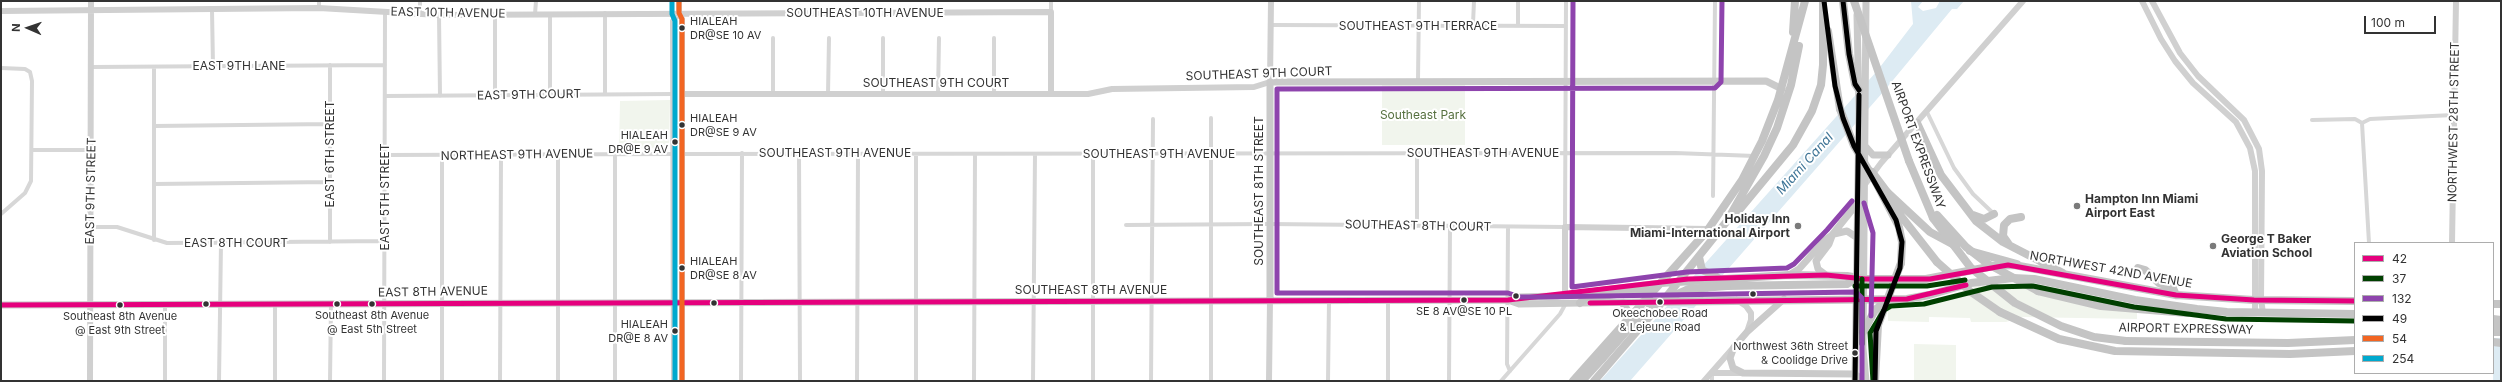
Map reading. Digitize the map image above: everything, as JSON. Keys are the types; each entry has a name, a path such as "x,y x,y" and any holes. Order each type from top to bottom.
{"highway":[{"path":"1789,61 1795,1"},
{"path":"1573,381 1710,228 1755,156 1782,89 1805,1"},
{"path":"1594,381 1663,301 1727,221 1768,147 1784,108 1793,77 1806,16 1812,1"},
{"path":"1823,1 1826,32 1840,109 1850,136 1862,161 1885,194 1937,262 1986,304 2028,327 2072,343 2096,349 2125,352 2290,354 2354,351"},
{"path":"1842,1 1848,49 1855,84 1862,91"},
{"name":"AIRPORT EXPRESSWAY","path":"1854,1 1918,186 1935,217 1972,268 2014,303 2061,326 2094,337 2126,342 2288,343 2354,340"},
{"path":"1727,221 1736,214 1793,145 1809,118 1822,75 1826,32"},
{"path":"1782,89 1784,108"},
{"path":"1917,123 1941,175 1973,215 1989,232 2066,275"},
{"path":"1862,161 1885,194 1901,234 1901,263 1878,325 1875,381"},
{"path":"1885,194 1924,227 1945,241 1960,248 2008,260 2021,266"},
{"path":"1973,215 1984,219 1994,214"},
{"path":"1935,217 1966,247 1988,264 2038,291 2101,306 2197,314 2227,312"},
{"path":"2008,243 2003,236 2004,225 2010,219 2022,217"},
{"path":"1699,257 1701,268 1724,280"},
{"name":"NORTHWEST 42ND AVENUE","path":"1856,279 1934,278 1994,266 2021,266 2176,295 2257,300 2354,301"},
{"path":"2138,268 2145,270 2159,283 2173,288 2176,295"},
{"path":"1582,381 1638,318 1657,303 1689,289 1724,280 1789,275 1847,276 1856,279"},
{"name":"NORTHWEST 42ND AVENUE","path":"1643,302 1672,300 1889,299 1924,296 1971,283 2013,278 2059,283 2135,300 2227,312 2354,314"},
{"path":"1661,282 1692,279 1847,284 1856,279"},
{"path":"1580,303 1586,298 1654,290 1680,280"},
{"path":"1863,332 1874,310 1889,299"},
{"path":"1623,303 1630,316"}],"main road":[{"path":"1785,299 1747,332 1734,347 1730,358 1731,363 1737,371 1744,373 1855,377 1864,381 1863,332 1867,118 1862,91 1858,1"},
{"path":"1855,377 1856,205 1866,1"},
{"name":"SOUTHEAST 9TH COURT","path":"1270,82 1418,80 1714,81 1766,80 1786,74"},
{"path":"1766,80 1782,89"},
{"name":"SOUTHEAST 8TH STREET","path":"1270,82 1270,300"},
{"path":"1866,148 1873,154 1888,155"},
{"path":"1826,275 1818,269 1816,261 1828,244 1832,235 1856,205 1866,183"},
{"path":"1856,205 1866,234"},
{"path":"1789,275 1799,269 1825,240 1832,235 1847,231 1856,237"},
{"path":"1508,300 1519,297 1565,295 1661,282"},
{"path":"1508,300 1519,304 1643,302"},
{"name":"SOUTHEAST 8TH AVENUE","path":"674,302 1508,300"},
{"name":"EAST 8TH AVENUE","path":"1,305 674,302"}],"street":[{"name":"EAST 9TH STREET","path":"90,381 92,150 91,1"},
{"path":"319,1 319,8"},
{"path":"420,1 420,14"},
{"path":"535,14 536,1"},
{"path":"679,1 679,13 682,19 682,381"},
{"path":"1050,1 1051,94"},
{"name":"SOUTHEAST 8TH STREET","path":"1270,82 1271,1"},
{"path":"1418,80 1419,1"},
{"path":"1473,24 1474,1"},
{"path":"1518,1 1518,25"},
{"path":"1565,295 1566,1"},
{"path":"1713,196 1715,1"},
{"path":"1866,183 1888,155 2023,1"},
{"path":"2142,1 2161,39 2177,64 2193,83 2239,126 2250,148 2255,171 2257,300 2259,313"},
{"path":"2152,1 2168,34 2185,60 2247,124 2259,150 2262,171 2257,300"},
{"name":"NORTHWEST 28TH STREET","path":"2452,242 2456,1"},
{"name":"EAST 10TH AVENUE","path":"1,11 319,8 357,9 385,13 439,15 679,13"},
{"path":"212,10 213,66"},
{"name":"SOUTHEAST 10TH AVENUE","path":"679,13 1050,12"},
{"name":"EAST 5TH STREET","path":"384,381 385,13"},
{"path":"605,13 605,94"},
{"path":"674,381 673,21 679,13"},
{"path":"495,14 495,96"},
{"path":"550,14 550,95"},
{"path":"439,15 440,96"},
{"name":"SOUTHEAST 9TH TERRACE","path":"1271,25 1473,24 1566,26"},
{"path":"773,94 774,38"},
{"path":"828,94 829,38"},
{"path":"883,38 883,94"},
{"path":"938,94 939,38"},
{"path":"994,38 994,94"},
{"name":"EAST 6TH STREET","path":"330,65 330,242"},
{"name":"EAST 9TH LANE","path":"92,67 385,65"},
{"path":"154,66 154,240"},
{"path":"1,68 25,69 32,76 31,181 25,193 1,214"},
{"name":"SOUTHEAST 9TH COURT","path":"682,94 1088,94 1112,89 1254,88 1270,82"},
{"name":"EAST 9TH COURT","path":"385,96 605,94 673,97"},
{"path":"673,97 679,108 679,148 682,154"},
{"path":"1927,112 1954,168 1973,194 1994,214"},
{"path":"2361,124 2370,119 2453,115"},
{"path":"1211,118 1211,381"},
{"path":"1151,381 1153,119"},
{"path":"2312,120 2355,119 2361,124 2369,242"},
{"path":"154,126 330,124"},
{"path":"32,150 92,150"},
{"path":"741,381 742,153"},
{"path":"800,153 800,381"},
{"path":"1417,153 1417,226"},
{"name":"SOUTHEAST 9TH AVENUE","path":"682,154 1417,153 1713,154 1755,156"},
{"path":"558,154 558,381"},
{"name":"NORTHEAST 9TH AVENUE","path":"385,155 501,156 558,154 674,154"},
{"path":"615,154 615,381"},
{"path":"674,154 678,163 679,188 682,195"},
{"path":"858,154 858,381"},
{"path":"916,154 916,381"},
{"path":"974,381 975,154"},
{"path":"1033,381 1035,154"},
{"path":"1093,154 1093,381"},
{"path":"442,156 442,381"},
{"path":"500,381 501,156"},
{"path":"154,184 330,182"},
{"name":"SOUTHEAST 8TH COURT","path":"1126,225 1269,224 1450,227 1710,228"},
{"name":"EAST 8TH COURT","path":"91,227 117,227 154,240 168,243 385,241"},
{"path":"1449,381 1450,227"},
{"path":"1508,227 1507,364 1510,371"},
{"path":"220,381 221,243"},
{"name":"SOUTHEAST 8TH STREET","path":"1269,381 1270,300"},
{"path":"1328,381 1329,300"},
{"path":"1388,300 1388,381"},
{"path":"1736,300 1746,306 1751,313 1751,320 1747,332"},
{"path":"1501,381 1560,314 1566,303"},
{"path":"165,304 165,381"},
{"path":"275,304 275,381"},
{"path":"330,381 331,304"},
{"path":"1704,381 1734,347"},
{"path":"1712,373 1744,373"},
{"path":"1712,373 1712,381"}],"green space":[{"name":"Southeast Park","path":"1382,84 1465,84 1465,145 1382,145"},
{"path":"670,100 669,148 619,149 620,101"},
{"path":"2006,283 2040,285 2137,305 2137,319 2022,317 2006,322 1971,322 1970,318 1929,317 1929,322 1888,321 1888,306 1906,309 1923,307 1923,304 1932,300 1978,286"},
{"path":"1914,344 1956,345 1956,381 1914,381"}],"water":[{"name":"Miami Canal","path":"1911,1 1923,1 1918,7 1923,11 1936,8 1940,1 1964,1 1957,9 1952,9 1884,91 1630,381 1600,381 1877,71 1913,24"},
{"path":"2494,338 2501,338 2501,381 2493,381"}],"transit line":[{"name":"254","path":"672,1 672,14 675,21 675,381"},
{"name":"54","path":"679,1 679,13 682,19 682,381"},
{"name":"132","path":"1573,1 1572,287 1687,272 1787,268 1794,264 1827,230 1852,201"},
{"name":"132","path":"1722,1 1721,82 1715,88 1277,89 1277,293 1508,293 1520,297 1539,297 1856,292 1862,298 1862,381"},
{"name":"49","path":"1824,1 1835,86 1843,118 1854,146 1896,220 1902,242 1900,268 1876,331 1875,381"},
{"name":"49","path":"1843,1 1849,54 1855,84 1859,90"},
{"name":"49","path":"1855,381 1859,95"},
{"name":"132","path":"1864,203 1873,233 1871,316"},
{"name":"42","path":"1,305 1508,300 1688,279 1826,275 1865,279 1930,279 2008,265 2176,295 2254,300 2354,301"},
{"name":"37","path":"1862,279 1862,344"},
{"name":"37","path":"1855,286 1927,286 1965,280"},
{"name":"42","path":"1590,303 1907,299 1966,285"},
{"name":"37","path":"1873,381 1870,333 1884,310 1891,306 1924,304 1992,287 2033,286 2134,307 2226,319 2354,321"}],"place":[{"name":"HIALEAH DR@SE 10 AV","path":"682,28"},
{"name":"HIALEAH DR@SE 9 AV","path":"682,125"},
{"name":"HIALEAH DR@E 9 AV","path":"675,142"},
{"name":"Hampton Inn Miami Airport East","path":"2077,206"},
{"name":"Holiday Inn Miami-International Airport","path":"1798,226"},
{"name":"George T Baker Aviation School","path":"2213,246"},
{"name":"HIALEAH DR@SE 8 AV","path":"682,268"},
{"name":"SE 8 AV@SE 10 PL","path":"1464,300"},
{"name":"Okeechobee Road & Lejeune Road","path":"1660,302"},
{"name":"Southeast 8th Avenue @ East 5th Street","path":"372,304"},
{"name":"Southeast 8th Avenue @ East 9th Street","path":"120,305"},
{"name":"HIALEAH DR@E 8 AV","path":"675,331"},
{"name":"Northwest 36th Street & Coolidge Drive","path":"1855,353"}]}
